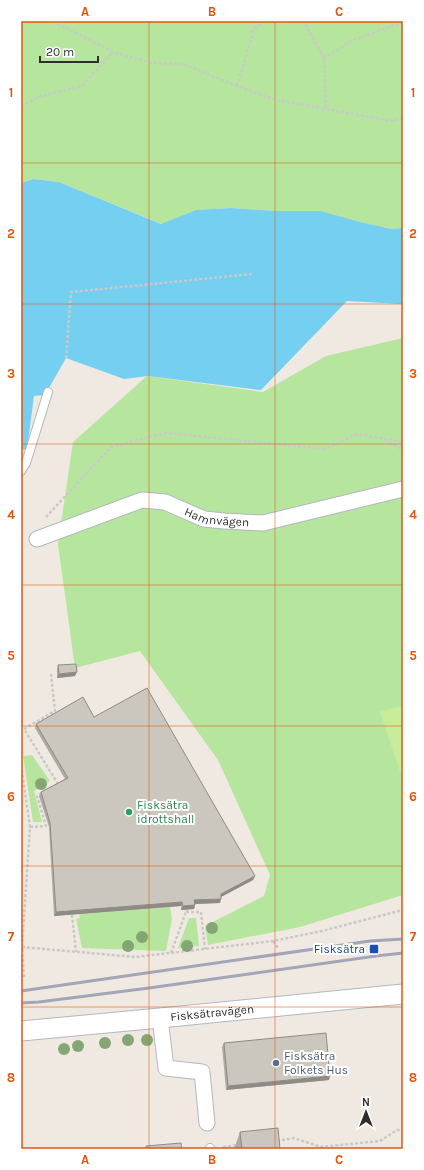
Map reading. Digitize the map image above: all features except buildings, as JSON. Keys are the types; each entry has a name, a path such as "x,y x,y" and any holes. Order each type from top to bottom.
{"street":[{"name":"Hamnvägen","path":"37,539 142,500 166,502 204,519 263,523 403,489"},
{"name":"Fisksätravägen","path":"21,1031 403,994"},
{"path":"160,1018 166,1068 202,1072 207,1123"}],"lane":[{"path":"21,471 26,463 48,392"}],"path":[{"path":"53,21 113,52 152,63 183,64 276,100 392,121 403,118"},
{"path":"237,86 254,28 263,21"},
{"path":"302,21 305,23 324,59 326,109"},
{"path":"324,59 351,41 403,22"},
{"path":"21,106 39,97 82,86 113,52"},
{"path":"66,358 71,292 252,274"},
{"path":"41,522 111,447 166,433 325,449 357,434 403,442"},
{"path":"383,439 403,450"},
{"path":"51,674 55,711 24,729 58,784 53,787"},
{"path":"21,765 30,826 22,947 24,978"},
{"path":"30,826 46,826 37,796 48,790"},
{"path":"22,947 135,957 273,941 322,932 403,910"},
{"path":"171,953 187,911 200,912 205,949"},
{"path":"72,915 76,952"},
{"path":"273,941 279,949"},
{"path":"271,1141 294,1138 321,1148 380,1141 397,1130 403,1130"},
{"path":"210,1149 240,1145"}],"green space":[{"path":"21,21 403,21 403,228 392,229 360,222 275,211 231,208 196,210 162,224 59,182 33,179 21,183"},
{"path":"403,338 403,895 300,927 208,945 205,926 264,896 270,875 218,760 140,651 75,668 58,544 73,442 147,376 263,392 326,356"},
{"path":"403,705 403,780 380,712"},
{"path":"32,755 50,781 34,791 42,822 33,822 23,756"},
{"path":"170,907 172,919 166,951 82,948 76,919 80,918 79,914"},
{"path":"189,918 196,918 199,946 178,948"}],"water":[{"path":"33,179 59,182 161,224 196,210 231,208 275,211 320,211 392,229 403,228 403,304 347,301 261,390 148,376 124,379 66,358 45,395 34,396 27,449 21,450 21,183"}],"railway":[{"path":"21,991 370,941 403,939"},
{"path":"21,1003 149,988 403,953"}],"place":[{"name":"Fisksätra idrottshall","path":"129,812"},
{"name":"Fisksätra","path":"374,949"},
{"name":"Fisksätra Folkets Hus","path":"276,1063"}]}
